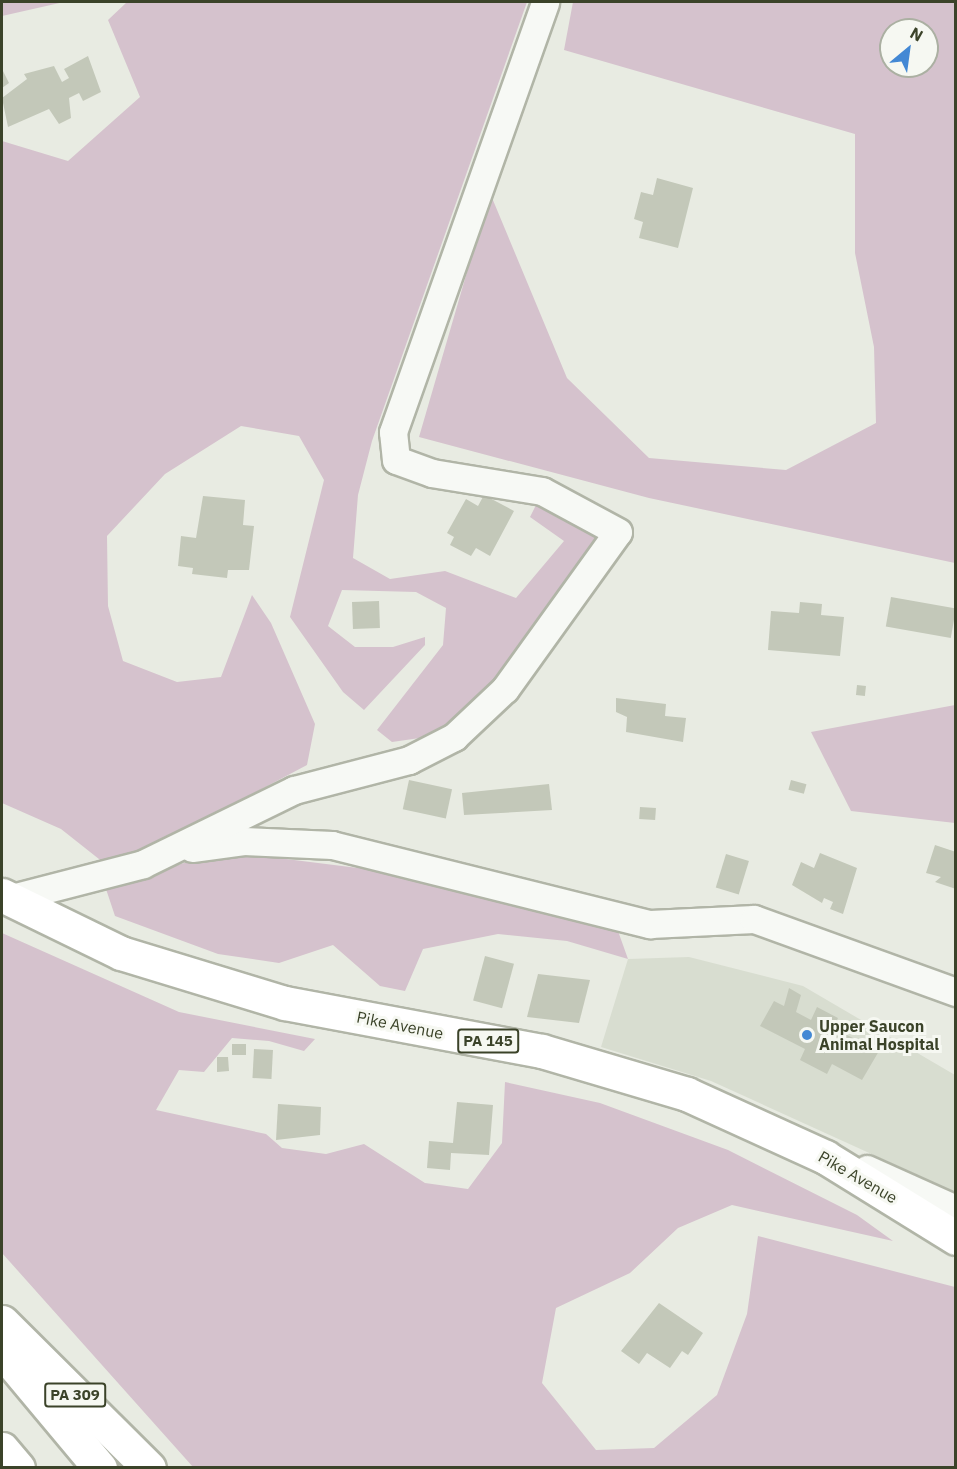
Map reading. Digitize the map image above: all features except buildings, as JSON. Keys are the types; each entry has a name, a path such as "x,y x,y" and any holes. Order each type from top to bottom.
{"main road":[{"name":"Pike Avenue","path":"5,897 121,953 285,1003 542,1051 677,1091 825,1157 956,1238"},
{"name":"PA 309","path":"2,1322 149,1467"},
{"path":"2,1351 100,1467"},
{"path":"2,1449 18,1467"}],"lane":[{"path":"5,897 121,871 168,853 294,790 410,759 454,737 505,689 618,532 542,491 432,473 396,460 393,432 545,2"},
{"path":"168,853 244,841 332,845 650,924 754,919 956,992"},
{"path":"677,1091 687,1088 956,1209"}],"shaded area":[{"path":"2,2 64,2 2,16"},
{"path":"127,2 527,2 372,441 358,495 353,558 390,579 445,571 516,598 564,541 530,517 536,505 605,532 490,694 441,735 392,742 377,730 443,645 446,608 416,592 342,590 328,626 355,647 393,647 425,637 425,645 364,710 343,692 290,617 324,480 299,436 241,426 165,474 107,536 108,606 123,661 177,682 221,677 252,595 271,623 315,724 307,765 140,853 104,863 61,829 2,803 2,141 68,161 140,97 108,20"},
{"path":"573,2 955,2 955,563 649,498 419,437 490,193 567,378 649,458 786,470 876,423 874,347 855,253 855,134 564,50"},
{"path":"955,705 955,823 851,811 811,732"},
{"path":"245,854 366,869 618,931 628,959 567,941 498,934 423,949 405,991 380,986 333,945 279,963 218,954 115,916 106,889 187,862"},
{"path":"2,933 179,1012 315,1039 304,1051 269,1041 232,1038 204,1072 179,1070 156,1110 266,1134 282,1148 326,1154 364,1144 425,1183 468,1189 502,1143 505,1082 600,1103 728,1150 857,1215 893,1241 732,1205 678,1228 630,1273 556,1308 542,1383 596,1450 654,1448 717,1395 747,1314 758,1236 955,1287 955,1467 193,1467 2,1253"},
{"path":"689,957 803,986 955,1075 955,1192 711,1081 601,1047 628,959"}],"place":[{"name":"Upper Saucon Animal Hospital","path":"807,1035"}]}
